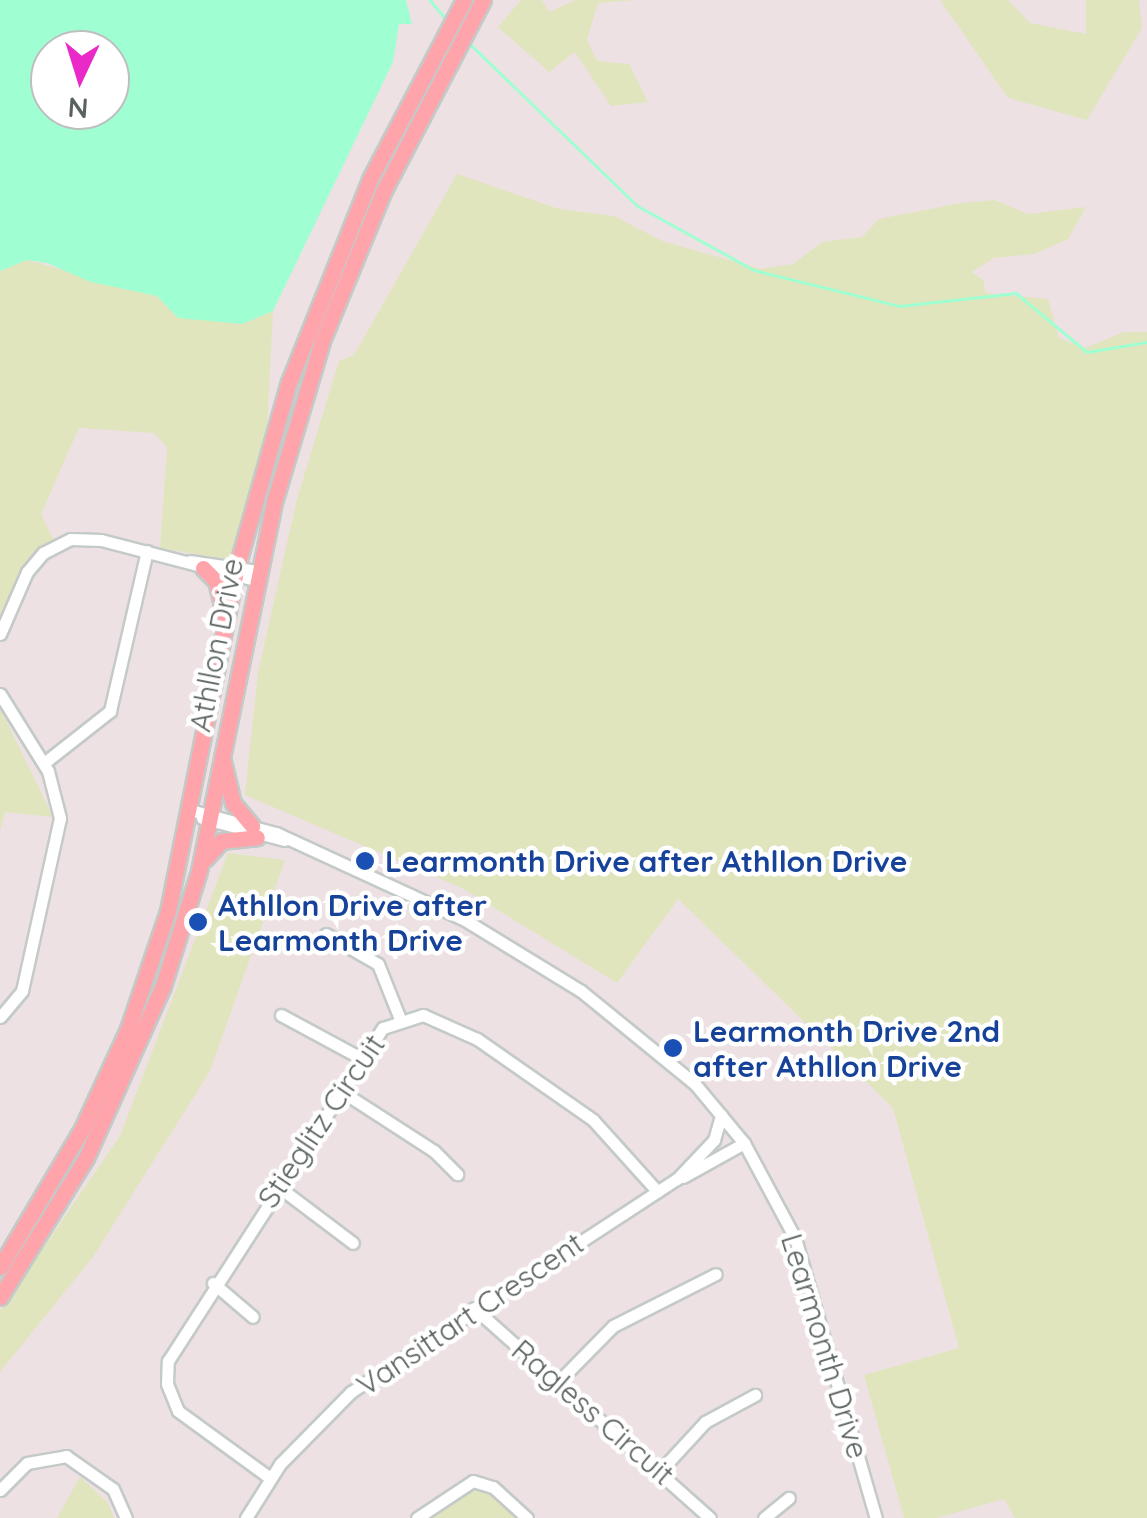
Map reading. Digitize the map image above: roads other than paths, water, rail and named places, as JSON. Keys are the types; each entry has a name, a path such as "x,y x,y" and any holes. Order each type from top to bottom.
{"main road":[{"name":"Athllon Drive","path":"0,1267 82,1130 128,1029 168,911 236,570 314,312 376,167 452,38 470,21 483,0"},
{"name":"Athllon Drive","path":"0,1297 59,1207 124,1083 199,871 257,575 322,341 452,38 463,1"},
{"path":"197,564 222,596 224,628"},
{"path":"199,871 221,841 254,832 233,803 222,757"}],"street":[{"path":"0,634 27,572 57,544 86,538 257,575"},
{"path":"44,763 110,711 147,550"},
{"path":"0,694 44,763 55,789 59,838 22,991 0,1018"},
{"name":"Learmonth Drive","path":"190,810 284,840 404,889 524,954 638,1031 721,1114 744,1143 802,1256 876,1518"},
{"path":"326,934 378,964 400,1018"},
{"path":"281,1016 359,1057"},
{"name":"Stieglitz Circuit","path":"270,1478 188,1421 171,1398 166,1376 173,1346 377,1033 400,1018 438,1018 503,1056 592,1120 657,1191"},
{"path":"338,1089 434,1152 457,1174"},
{"name":"Vansittart Crescent","path":"678,1179 714,1140 721,1114"},
{"name":"Vansittart Crescent","path":"246,1518 270,1478 351,1392 657,1191 722,1159 744,1143"},
{"path":"722,1159 757,1166"},
{"path":"276,1185 353,1243"},
{"path":"558,1382 613,1326 716,1274"},
{"path":"213,1283 253,1317"},
{"name":"Ragless Circuit","path":"474,1308 710,1518"},
{"path":"660,1471 704,1422 756,1395"},
{"path":"0,1490 27,1463 66,1456 113,1488 126,1518"},
{"path":"417,1518 473,1481 492,1487 527,1518"},
{"path":"764,1518 789,1498"}],"waterway":[{"path":"430,0 445,18"},
{"path":"468,42 638,206 754,270 899,306 1016,293 1087,352 1147,342"}],"place":[{"name":"Learmonth Drive after Athllon Drive","path":"365,861"},
{"name":"Athllon Drive after Learmonth Drive","path":"198,922"},
{"name":"Learmonth Drive 2nd after Athllon Drive","path":"673,1048"}]}
